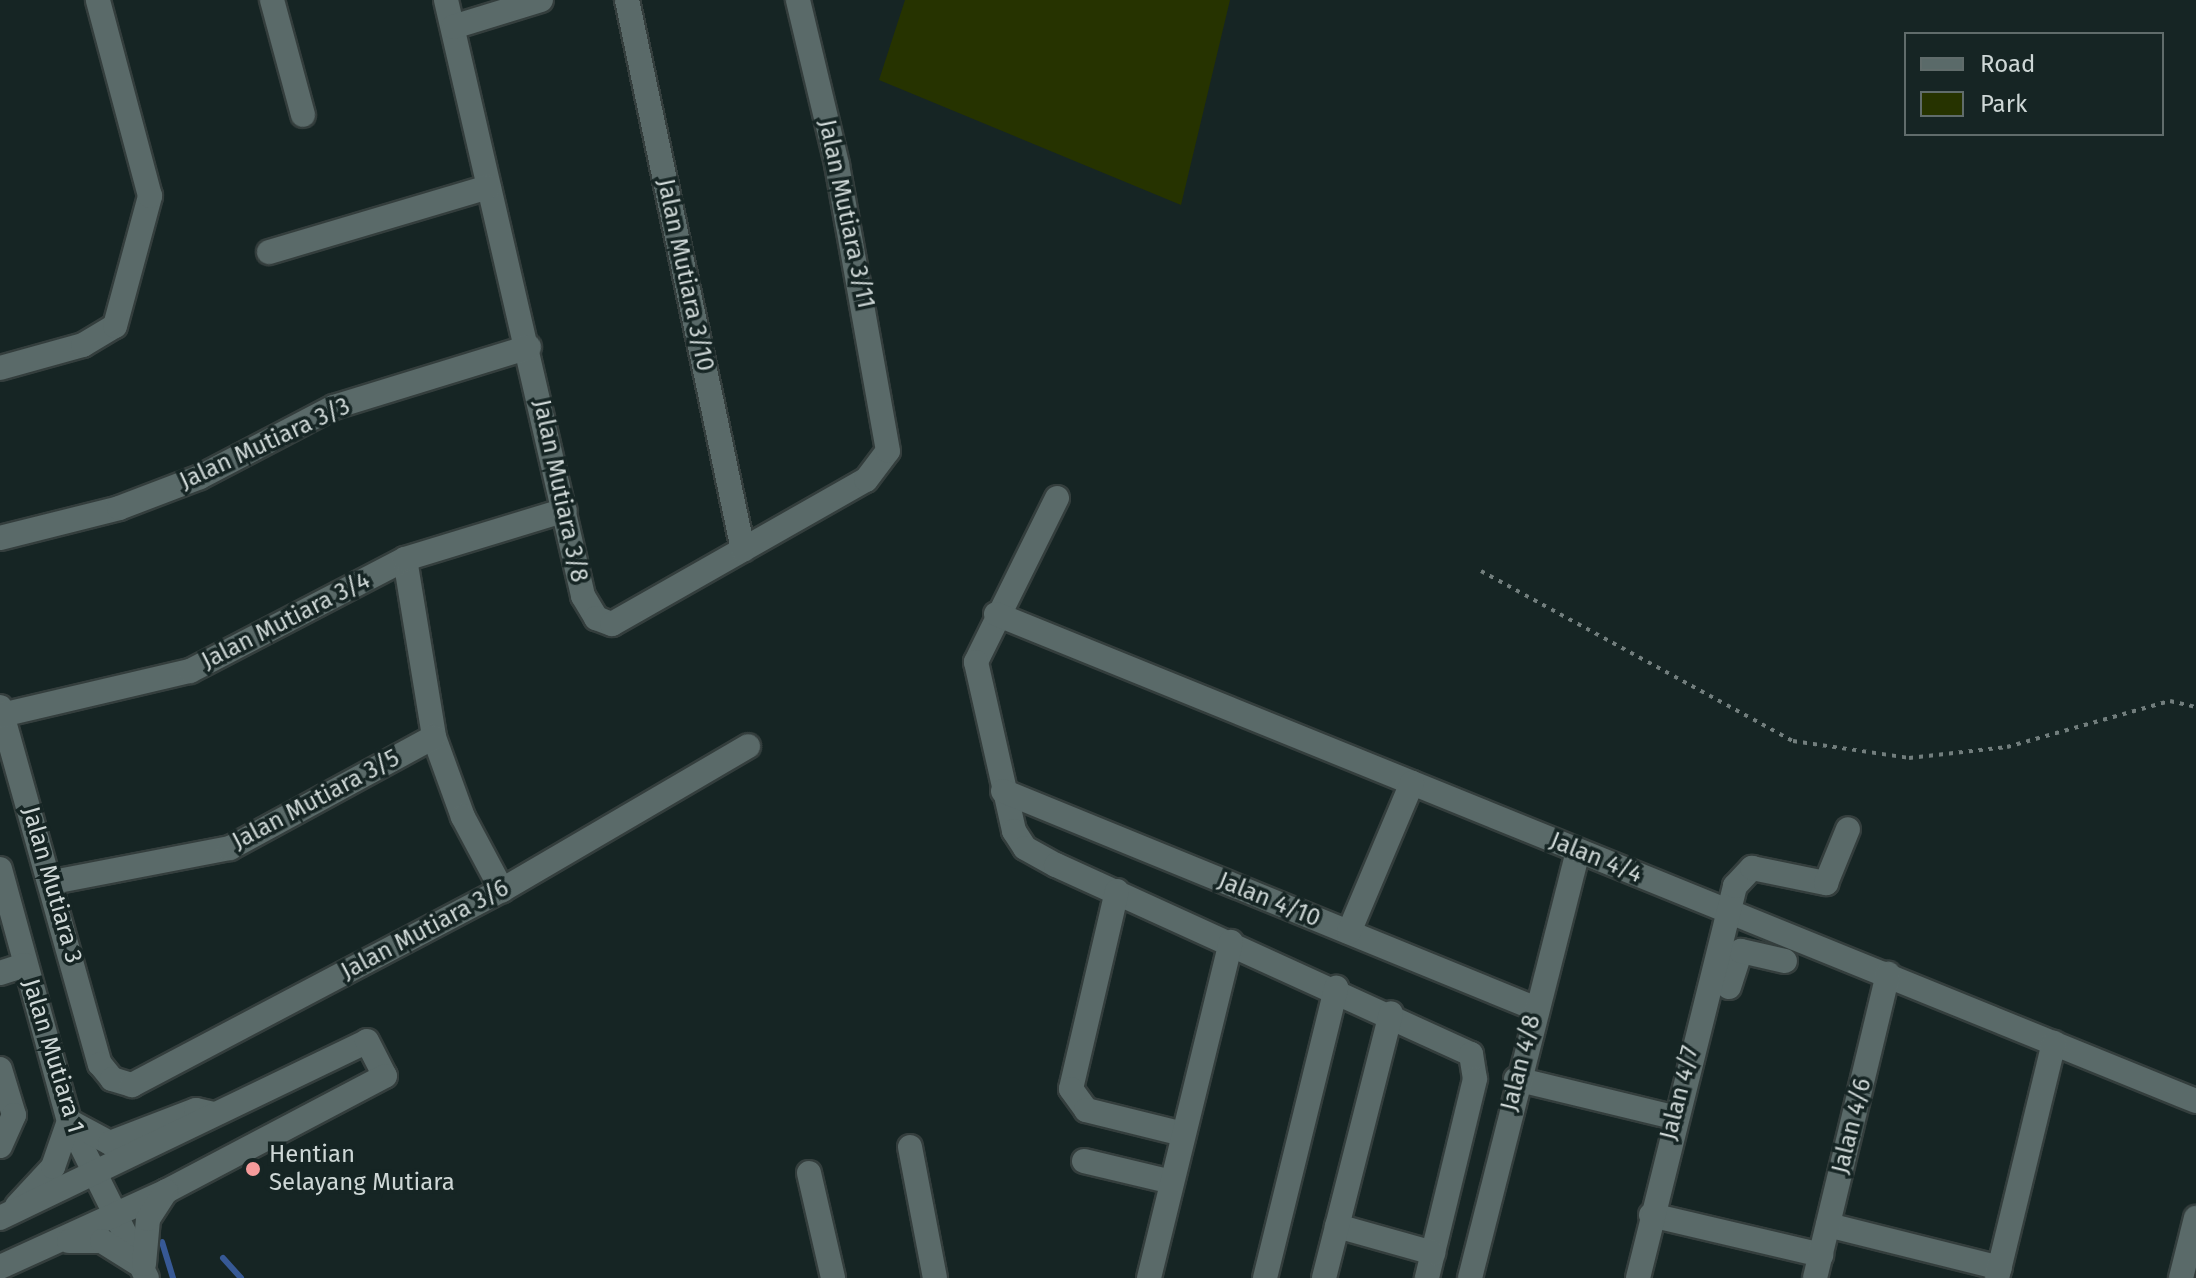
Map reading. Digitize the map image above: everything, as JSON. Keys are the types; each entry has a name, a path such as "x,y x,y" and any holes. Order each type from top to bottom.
{"street":[{"path":"0,368 83,345 115,326 150,196 98,0"},
{"path":"272,0 303,115"},
{"name":"Jalan Mutiara 3/8","path":"446,0 529,347 583,596 604,623 620,623 877,472 889,428"},
{"path":"453,27 541,0"},
{"name":"Jalan Mutiara 3/10","path":"627,0 743,550"},
{"name":"Jalan Mutiara 3/11","path":"798,0 889,428"},
{"path":"269,252 489,187"},
{"name":"Jalan Mutiara 3/3","path":"0,538 119,508 200,477 334,407 529,347"},
{"path":"1057,498 996,614 976,662 1003,791 1025,848 1463,1045 1475,1063 1427,1278"},
{"name":"Jalan Mutiara 3/4","path":"1,711 190,671 405,559 565,510"},
{"path":"405,559 434,737 463,817 502,890"},
{"name":"Jalan 4/4","path":"996,614 2196,1101"},
{"name":"Jalan Mutiara 3","path":"1,711 53,882 100,1064"},
{"name":"Jalan Mutiara 3/5","path":"53,882 230,848 434,737"},
{"name":"Jalan Mutiara 3/6","path":"100,1064 112,1079 132,1085 502,890 748,746"},
{"path":"1349,932 1412,783"},
{"name":"Jalan 4/10","path":"1003,791 1534,1008"},
{"name":"Jalan 4/7","path":"1638,1278 1673,1117 1725,972 1726,909 1752,868 1826,883 1848,829"},
{"name":"Jalan 4/8","path":"1477,1276 1516,1079 1578,851"},
{"name":"Jalan Mutiara 1","path":"0,869 69,1121 146,1274"},
{"path":"1117,891 1071,1089 1086,1110 1183,1134"},
{"path":"1149,1278 1231,942"},
{"path":"1725,972 1741,951 1785,961"},
{"path":"0,973 25,965"},
{"name":"Jalan 4/6","path":"1818,1267 1888,974"},
{"path":"1265,1278 1336,988"},
{"path":"1324,1278 1391,1013"},
{"path":"0,1267 167,1191 385,1076 367,1041 220,1115 5,1216"},
{"path":"1828,1225 1999,1273 2054,1043"},
{"path":"0,1069 14,1115 0,1146"},
{"path":"1516,1079 1673,1117"},
{"path":"5,1216 53,1167 69,1121 110,1143 196,1110 220,1115"},
{"path":"910,1147 935,1278"},
{"path":"1084,1161 1172,1182"},
{"path":"809,1173 833,1278"},
{"path":"146,1274 143,1236 167,1191"},
{"path":"1651,1215 1818,1267"},
{"path":"2181,1278 2196,1218"},
{"path":"1337,1226 1433,1253"},
{"path":"54,1243 102,1241 146,1274"}],"path":[{"path":"1481,571 1793,741 1909,758 2007,747 2170,701 2196,707"}],"green space":[{"path":"905,0 1230,0 1181,205 879,80"}],"waterway":[{"path":"162,1242 173,1278"},
{"path":"223,1258 241,1278"}],"place":[{"name":"Hentian Selayang Mutiara","path":"253,1169"}]}
